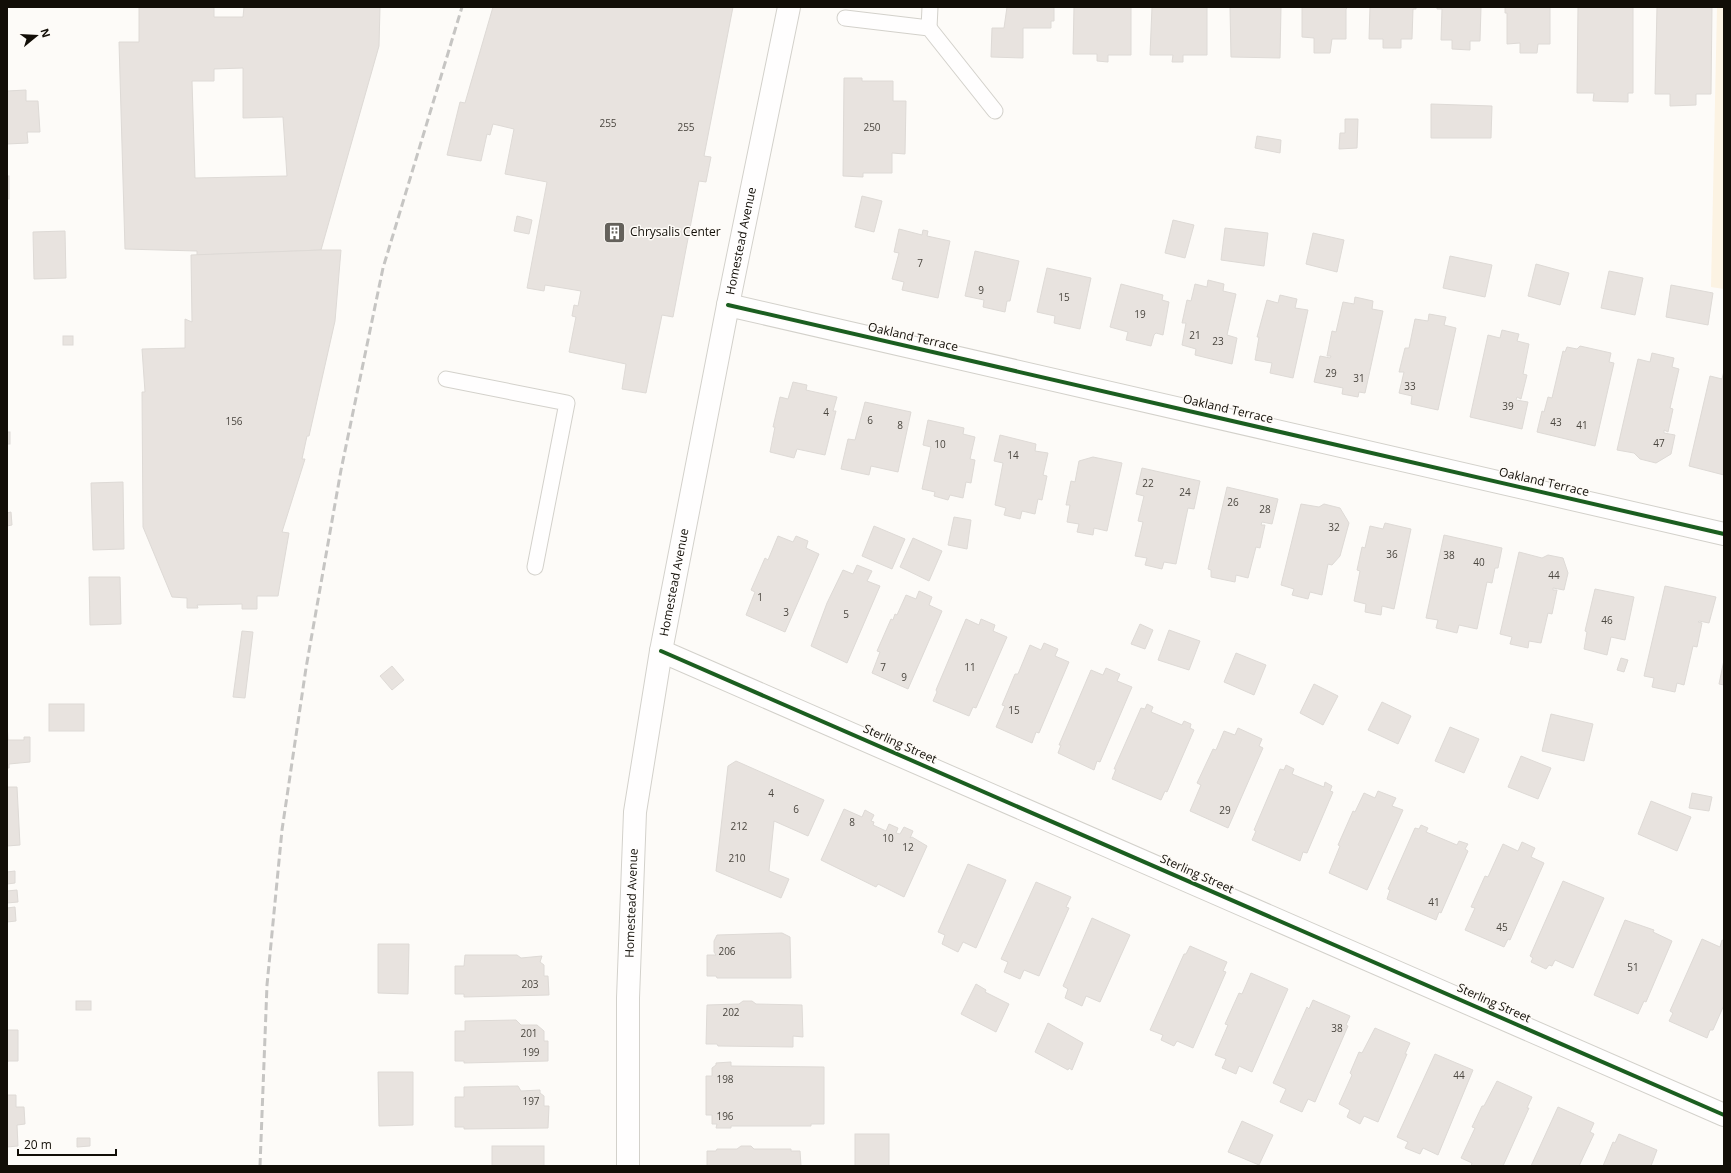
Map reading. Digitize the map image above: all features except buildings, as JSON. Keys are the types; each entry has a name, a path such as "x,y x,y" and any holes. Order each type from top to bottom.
{"street":[{"name":"Homestead Avenue","path":"628,1166 628,998 633,822 661,651 728,305 789,7"},
{"name":"Oakland Terrace","path":"728,305 1724,534"},
{"name":"Sterling Street","path":"661,651 1724,1115"}],"lane":[{"path":"928,28 930,7"},
{"path":"845,18 928,28 995,110"},
{"path":"446,379 567,403 535,567"}],"shaded area":[{"path":"1717,7 1724,7 1724,289 1711,287"}],"railway":[{"path":"260,1166 267,985 282,830 306,668 341,470 383,268 462,7"}],"cycle path":[{"path":"728,305 1724,534"},
{"path":"661,651 1724,1115"}],"place":[{"name":"Chrysalis Center","path":"614,232"}]}
